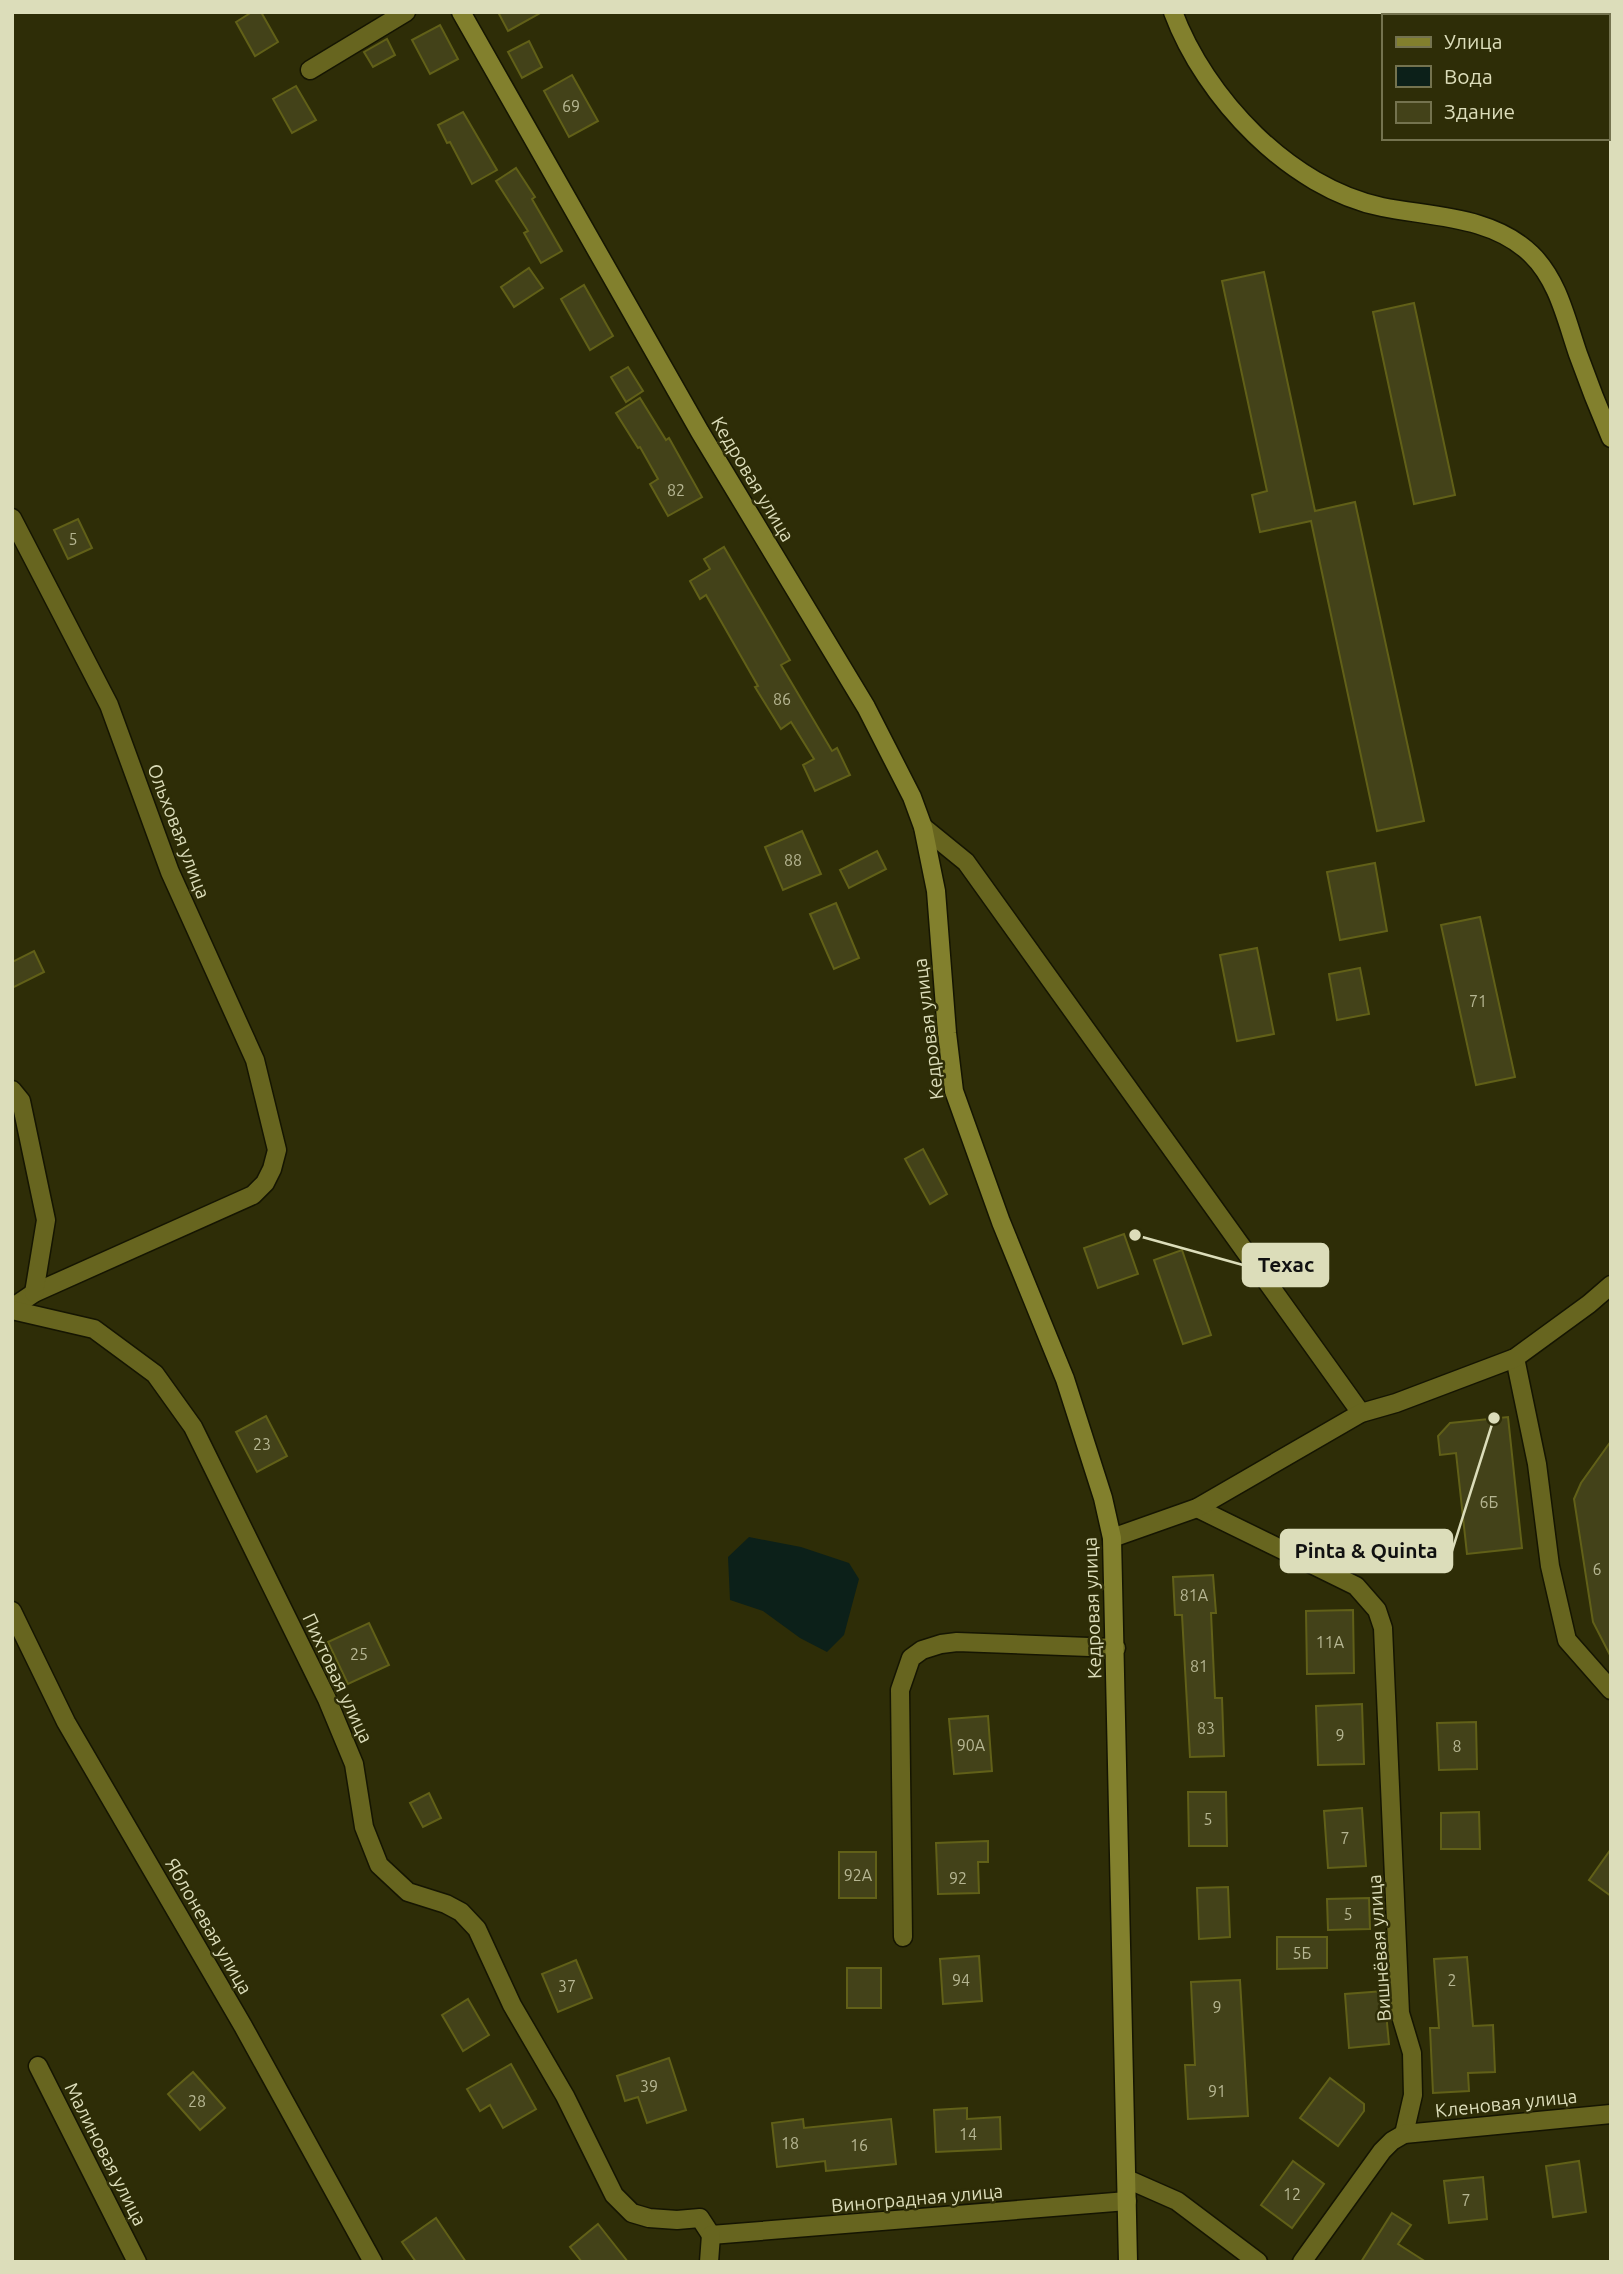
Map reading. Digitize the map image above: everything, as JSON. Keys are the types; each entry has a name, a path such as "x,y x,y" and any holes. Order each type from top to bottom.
{"street":[{"path":"310,70 406,12"},
{"name":"Кедровая улица","path":"461,12 700,432 866,707 912,797 923,827 936,891 954,1091 1001,1222 1065,1379 1103,1498 1112,1538 1128,2262"},
{"path":"1173,12 1194,59 1217,90 1269,148 1300,173 1350,198 1378,206 1471,222 1488,228 1513,239 1533,256 1554,284 1611,438"},
{"name":"Ольховая улица","path":"12,518 109,705 170,873 256,1060 277,1150 272,1169 253,1195 34,1293"},
{"path":"923,827 966,862 1361,1413"},
{"path":"12,1090 20,1101 46,1220 34,1293 12,1309"},
{"path":"1112,1538 1197,1508 1361,1413 1396,1403 1515,1358 1611,1285"},
{"name":"Пихтовая улица","path":"12,1309 94,1329 155,1374 193,1427 327,1699 354,1764 364,1827 379,1865 408,1892 446,1904 461,1912 477,1929 512,2005 565,2096 614,2195 632,2213 649,2218 700,2218 711,2235"},
{"path":"1515,1358 1537,1464 1550,1566 1567,1640 1611,1690"},
{"name":"Вишнёвая улица","path":"1197,1508 1356,1586 1377,1610 1383,1628 1400,2013 1412,2053 1413,2095 1404,2134"},
{"name":"Яблоневая улица","path":"12,1611 66,1723 243,2026 373,2262"},
{"path":"903,1937 900,1690 911,1658 922,1650 957,1642 1116,1648"},
{"name":"Малиновая улица","path":"38,2066 137,2262"},
{"name":"Кленовая улица","path":"1404,2134 1611,2114"},
{"path":"1302,2262 1382,2151 1391,2141 1404,2134"},
{"path":"1127,2179 1177,2202 1258,2262"},
{"name":"Виноградная улица","path":"711,2235 1127,2201"},
{"path":"709,2262 711,2235"}],"water":[{"path":"749,1537 801,1547 849,1563 859,1579 844,1635 827,1652 800,1638 763,1611 730,1600 728,1557"}],"building":[{"path":"252,12 261,12 278,42 255,56 236,22"},
{"path":"498,12 542,12 508,31"},
{"path":"440,25 458,59 430,74 412,40"},
{"path":"387,39 395,55 373,67 364,52"},
{"path":"529,41 542,67 522,78 508,52"},
{"path":"572,75 598,121 569,137 544,91"},
{"path":"296,86 316,120 292,133 273,99"},
{"path":"463,112 497,170 472,184 438,125"},
{"path":"516,168 535,197 532,199 562,251 541,263 524,233 528,231 496,181"},
{"path":"529,268 543,288 514,307 501,287"},
{"path":"1264,272 1315,511 1355,502 1424,821 1377,831 1311,521 1260,532 1252,495 1267,491 1222,281"},
{"path":"584,285 613,336 590,350 561,299"},
{"path":"1414,303 1455,495 1414,504 1373,312"},
{"path":"628,367 643,391 626,402 611,377"},
{"path":"640,398 666,440 669,438 702,497 668,516 650,484 658,479 616,413"},
{"path":"78,519 92,548 68,559 54,530"},
{"path":"724,547 790,660 781,665 832,751 837,748 850,775 815,791 803,765 814,759 791,722 781,729 755,687 758,686 706,595 700,599 690,581 710,569 704,559"},
{"path":"802,831 821,874 783,890 765,847"},
{"path":"877,851 886,869 849,888 840,870"},
{"path":"1375,863 1387,931 1340,940 1327,872"},
{"path":"836,903 859,958 834,969 810,914"},
{"path":"1480,917 1515,1077 1476,1085 1441,925"},
{"path":"1257,948 1274,1034 1237,1041 1220,955"},
{"path":"34,951 44,972 12,988 12,962"},
{"path":"1360,968 1369,1014 1337,1020 1329,974"},
{"path":"923,1149 947,1194 930,1204 905,1159"},
{"path":"1124,1234 1138,1274 1098,1288 1084,1248"},
{"path":"1182,1250 1211,1335 1183,1344 1154,1260"},
{"path":"266,1416 287,1456 257,1472 236,1432"},
{"path":"1508,1417 1522,1548 1467,1554 1456,1453 1440,1455 1438,1436 1450,1423"},
{"path":"1611,1441 1611,1657 1593,1622 1574,1499 1581,1483"},
{"path":"1213,1575 1216,1613 1211,1613 1215,1698 1222,1698 1224,1756 1190,1757 1182,1615 1175,1615 1173,1577"},
{"path":"1353,1610 1354,1673 1307,1674 1306,1611"},
{"path":"369,1623 389,1665 348,1684 328,1642"},
{"path":"1362,1704 1364,1764 1318,1765 1316,1706"},
{"path":"988,1716 992,1771 954,1774 949,1719"},
{"path":"1476,1722 1477,1769 1439,1770 1437,1723"},
{"path":"1188,1792 1226,1792 1227,1846 1189,1846"},
{"path":"429,1793 441,1818 423,1827 410,1803"},
{"path":"1362,1808 1366,1866 1328,1868 1324,1811"},
{"path":"1479,1812 1480,1849 1441,1849 1441,1813"},
{"path":"988,1841 988,1862 978,1862 979,1893 938,1894 936,1843"},
{"path":"1611,1849 1611,1896 1589,1880"},
{"path":"839,1852 876,1852 876,1898 839,1898"},
{"path":"1228,1887 1230,1937 1199,1939 1197,1888"},
{"path":"1369,1898 1370,1929 1328,1930 1327,1899"},
{"path":"1277,1937 1327,1937 1327,1968 1277,1969"},
{"path":"979,1956 982,2001 943,2004 940,1959"},
{"path":"1467,1957 1473,2026 1493,2025 1495,2072 1468,2073 1469,2091 1433,2093 1430,2028 1439,2028 1434,1959"},
{"path":"576,1960 592,1998 558,2012 542,1974"},
{"path":"847,1968 881,1968 881,2008 847,2008"},
{"path":"1240,1980 1248,2116 1188,2119 1185,2065 1195,2065 1191,1982"},
{"path":"1384,1991 1389,2044 1349,2048 1345,1994"},
{"path":"468,1999 489,2035 463,2051 442,2015"},
{"path":"669,2058 686,2110 647,2123 638,2097 625,2101 617,2076"},
{"path":"511,2064 536,2109 503,2128 490,2105 480,2111 467,2089"},
{"path":"193,2072 225,2108 200,2130 168,2094"},
{"path":"1330,2078 1364,2104 1364,2111 1338,2146 1300,2118"},
{"path":"967,2108 967,2119 1000,2117 1001,2149 936,2152 934,2110"},
{"path":"803,2119 804,2128 891,2119 896,2164 826,2171 825,2161 777,2167 772,2123"},
{"path":"1293,2161 1324,2184 1292,2228 1261,2205"},
{"path":"1579,2161 1586,2212 1553,2217 1546,2166"},
{"path":"1483,2177 1487,2219 1449,2223 1444,2181"},
{"path":"1392,2213 1411,2225 1398,2244 1426,2262 1361,2262"},
{"path":"436,2218 466,2262 416,2262 402,2242"},
{"path":"598,2224 628,2262 582,2262 570,2247"}],"place":[{"name":"Техас","path":"1135,1235"},
{"name":"Pinta & Quinta","path":"1494,1418"}]}
